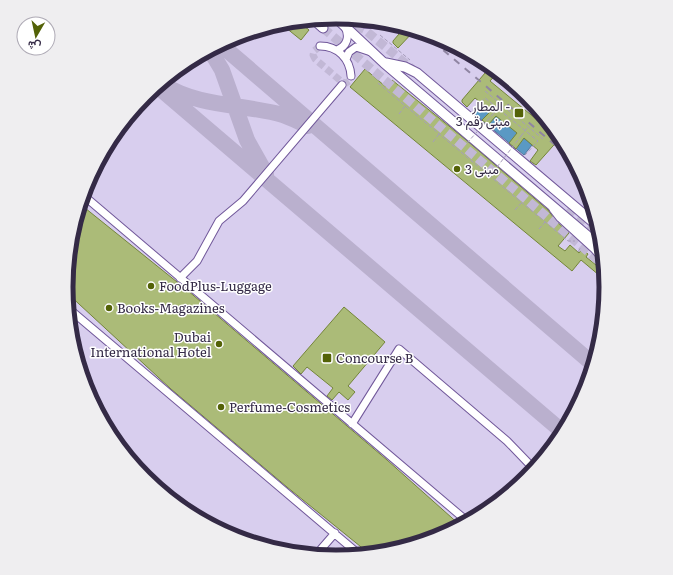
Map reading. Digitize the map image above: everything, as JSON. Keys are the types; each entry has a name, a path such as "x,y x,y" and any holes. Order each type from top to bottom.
{"main road":[{"path":"342,24 384,63 596,243"},
{"path":"320,25 323,28"},
{"path":"384,63 405,67 417,73 591,221"}],"lane":[{"path":"337,50 344,46 347,38 348,34 345,27"},
{"path":"320,46 327,46 337,50 346,59 350,67 351,76"},
{"path":"346,59 349,52 356,47 374,54"},
{"path":"180,278 197,261 219,221 234,209 251,191 342,85"},
{"path":"88,200 464,518"},
{"path":"551,205 560,218 598,253"},
{"path":"74,313 354,550"},
{"path":"352,424 373,384 399,349 507,441 531,466"},
{"path":"320,550 335,533"}],"path":[{"path":"378,83 568,241 578,242"},
{"path":"485,91 543,139"},
{"path":"471,113 485,98 538,141 523,157"},
{"path":"399,114 406,106"},
{"path":"467,143 498,108"},
{"path":"497,167 528,126"},
{"path":"433,142 439,134"},
{"path":"515,210 522,202"},
{"path":"539,229 545,222"},
{"path":"578,252 583,245"}],"shaded area":[{"path":"336,24 371,26 405,33 453,51 483,68 497,78 523,101 546,127 556,141 573,171 591,219 598,253 600,288 598,322 591,356 573,404 556,434 546,448 510,486 483,507 468,516 421,537 371,549 336,551 302,549 268,542 220,524 190,507 176,497 138,461 117,434 108,419 87,372 75,322 73,288 75,253 82,219 100,171 117,141 127,127 163,89 190,68 205,59 252,38 302,26"}],"water":[{"path":"481,103 532,145 524,155 473,113"}],"building":[{"path":"304,26 309,30 301,40 287,29"},
{"path":"401,32 411,35 398,48 393,41"},
{"path":"365,69 386,87 392,80 465,139 548,210 556,221 569,233 558,246 565,251 570,245 579,253 582,249 588,254 586,257 599,267 599,275 581,260 572,271 350,87"},
{"path":"487,71 494,76 490,81 546,128 557,142 536,165 530,161 538,150 524,138 516,149 509,143 517,133 496,116 488,125 482,120 491,111 475,98 467,107 462,100"},
{"name":"Concourse B","path":"85,208 187,290 387,460 457,522 437,531 405,542 364,549 287,487 171,389 74,299 75,253"},
{"path":"344,307 385,342 348,386 355,392 348,400 339,392 332,400 327,396 333,388 307,367 301,374 293,366"}],"taxiway":[{"path":"225,49 589,361"},
{"path":"213,55 222,70 247,140 266,174"},
{"path":"166,86 178,92 207,101 268,111 283,115 308,126"},
{"path":"162,90 559,429"}],"tunnel":[{"path":"354,25 365,30 412,69"},
{"path":"323,28 598,260"},
{"path":"320,46 314,51 313,55 315,59 342,82 346,83 349,81 351,76"},
{"path":"569,207 593,229"}],"railway":[{"path":"435,43 562,151"}],"place":[{"name":"المطار - مبنى رقم 3","path":"519,113"},
{"name":"مبنى 3","path":"457,169"},
{"name":"FoodPlus-Luggage","path":"151,286"},
{"name":"Books-Magazines","path":"109,308"},
{"name":"Dubai International Hotel","path":"219,344"},
{"name":"Concourse B","path":"327,358"},
{"name":"Perfume-Cosmetics","path":"221,407"}]}
